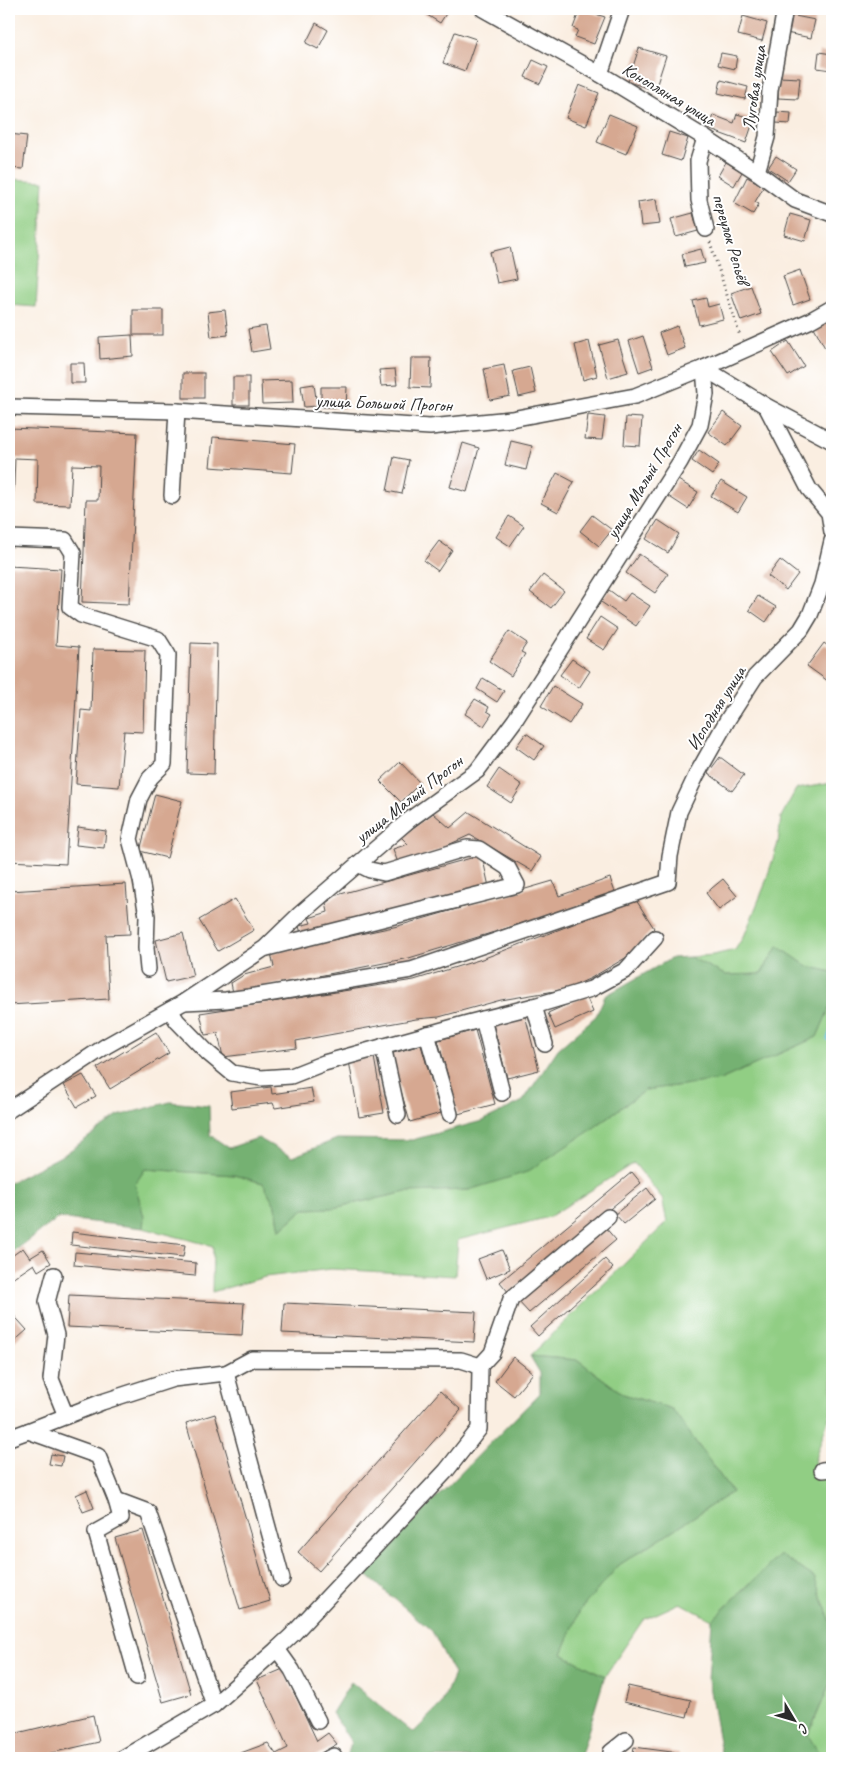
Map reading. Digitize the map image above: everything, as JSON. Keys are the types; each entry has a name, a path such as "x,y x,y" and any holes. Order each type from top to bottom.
{"street":[{"name":"Конопляная улица","path":"483,9 600,74 705,138 757,172 795,200 832,214"},
{"path":"600,74 622,9"},
{"name":"Луговая улица","path":"757,172 767,137 770,90 785,9"},
{"name":"переулок Репьёв","path":"705,138 698,161 698,200 706,228"},
{"name":"улица Большой Прогон","path":"9,407 177,411 430,427 511,419 635,396 704,368 832,308"},
{"path":"704,368 766,406 832,441"},
{"name":"улица Малый Прогон","path":"9,1110 106,1046 184,1002 265,948 300,914 409,820 477,771 515,720 680,462 700,425 706,394 704,368"},
{"path":"766,406 809,489 829,513 832,532"},
{"path":"172,496 177,411"},
{"path":"9,538 65,540 74,553 70,607 81,616 158,639 168,655 164,764 150,778 139,799 130,839 148,916 146,948 148,969"},
{"name":"Исподняя улица","path":"184,1002 226,1000 411,970 668,882 670,856 679,812 696,774 728,719 756,677 801,630 810,615 822,584 832,541"},
{"path":"265,948 517,885 508,868 479,848 467,848 384,873 370,870 358,864"},
{"path":"170,1010 208,1053 232,1073 261,1078 291,1076 324,1063 382,1046 591,989 626,970 655,938"},
{"path":"534,1006 545,1044"},
{"path":"483,1019 502,1093"},
{"path":"427,1034 450,1114"},
{"path":"382,1046 398,1115"},
{"path":"123,1758 214,1705 292,1635 446,1471 479,1429 480,1366 492,1353 511,1299 608,1216"},
{"path":"54,1275 47,1302 56,1335 51,1379 66,1416"},
{"path":"9,1438 102,1402 173,1379 226,1373 252,1359 460,1360 480,1366"},
{"path":"226,1373 282,1579"},
{"path":"28,1431 98,1456 116,1500 121,1518 96,1532 137,1677"},
{"path":"116,1500 148,1512 214,1705"},
{"path":"276,1649 292,1670 318,1721"},
{"path":"611,1758 611,1752 626,1740"}],"path":[{"name":"переулок Репьёв","path":"706,228 740,336 746,348"}],"green space":[{"path":"9,179 44,181 36,307 9,305"},
{"path":"832,783 832,972 807,966 778,946 761,974 725,975 690,957 713,955 735,950 745,934 764,887 778,843 781,817 796,789"},
{"path":"778,946 807,966 832,972 832,1002 817,1037 720,1080 645,1090 588,1132 527,1172 469,1190 406,1192 333,1208 304,1209 280,1230 276,1207 263,1183 234,1175 145,1169 135,1184 144,1217 143,1228 58,1218 9,1255 9,1183 65,1154 118,1116 170,1102 209,1106 210,1135 229,1148 258,1138 292,1157 337,1139 412,1140 482,1121 523,1101 558,1049 596,1016 605,996 672,958 690,957 725,975 761,974"},
{"path":"832,1002 832,1408 814,1462 832,1489 832,1625 814,1577 750,1583 712,1620 680,1603 643,1620 605,1676 562,1654 580,1610 619,1565 732,1492 672,1409 623,1394 578,1360 530,1356 667,1222 662,1198 634,1163 549,1217 458,1240 455,1276 331,1269 265,1277 212,1292 213,1246 143,1228 144,1217 135,1184 145,1169 234,1175 263,1183 276,1207 280,1230 304,1209 333,1208 406,1192 469,1190 588,1132 645,1090 720,1080 817,1037"},
{"path":"530,1356 578,1360 623,1394 672,1409 732,1492 619,1565 580,1610 562,1654 605,1676 580,1758 347,1758 351,1742 332,1713 351,1682 413,1733 441,1705 454,1674 432,1631 363,1572 540,1393 540,1373"},
{"path":"780,1555 814,1577 832,1625 832,1679 808,1735 822,1758 722,1758 708,1680 712,1620"},
{"path":"832,1679 832,1758 822,1758 808,1736"}],"building":[{"path":"426,9 449,9 440,23 424,13"},
{"path":"580,9 605,17 594,44 575,37 578,30 573,28"},
{"path":"754,9 769,9 767,13"},
{"path":"790,15 815,20 811,38 786,33"},
{"path":"743,16 767,23 762,41 738,35"},
{"path":"316,23 328,30 318,49 306,43"},
{"path":"455,32 476,39 465,71 443,63"},
{"path":"639,48 666,56 655,90 628,82"},
{"path":"819,52 832,54 832,70 817,68"},
{"path":"721,53 737,56 735,69 718,65"},
{"path":"533,60 548,67 540,84 525,77"},
{"path":"779,77 800,78 798,99 778,98"},
{"path":"721,80 748,87 745,99 718,93"},
{"path":"579,85 599,93 586,126 566,118"},
{"path":"777,112 791,113 790,124 776,123"},
{"path":"609,114 638,126 626,154 597,142"},
{"path":"737,114 754,119 746,143 708,129 713,115 734,123"},
{"path":"669,132 688,138 681,161 662,155"},
{"path":"9,134 27,136 23,169 9,168"},
{"path":"776,156 796,169 788,181 768,168"},
{"path":"726,162 742,172 734,186 718,176"},
{"path":"747,177 764,186 755,202 759,204 753,214 734,203"},
{"path":"656,199 660,224 641,226 638,202"},
{"path":"693,213 698,231 676,237 671,219"},
{"path":"790,214 811,220 805,241 784,235"},
{"path":"510,247 517,279 497,283 490,252"},
{"path":"701,249 705,263 685,267 682,254"},
{"path":"800,270 810,299 793,305 783,276"},
{"path":"751,286 761,314 741,321 731,293"},
{"path":"706,298 708,307 719,304 723,319 699,325 693,301"},
{"path":"133,310 163,310 163,335 133,335"},
{"path":"225,310 228,335 211,337 208,312"},
{"path":"831,318 832,345 825,348 814,327"},
{"path":"266,326 270,349 252,352 248,329"},
{"path":"677,326 685,348 667,355 659,333"},
{"path":"132,335 133,356 100,359 99,337"},
{"path":"643,336 653,367 639,372 629,341"},
{"path":"618,340 628,372 608,378 599,345"},
{"path":"589,341 597,376 583,380 575,345"},
{"path":"788,341 804,366 788,376 772,352"},
{"path":"411,358 431,358 430,388 410,387"},
{"path":"70,363 84,363 85,383 70,383"},
{"path":"504,365 510,396 490,400 484,369"},
{"path":"530,367 536,393 519,397 513,371"},
{"path":"395,369 397,385 381,386 379,370"},
{"path":"183,373 204,373 204,398 183,398"},
{"path":"233,377 249,377 249,405 233,405"},
{"path":"292,380 293,403 262,404 261,381"},
{"path":"314,384 317,406 304,407 301,386"},
{"path":"321,387 347,387 346,408 321,407"},
{"path":"723,412 742,426 727,446 708,432"},
{"path":"588,415 605,417 602,440 585,439"},
{"path":"626,417 642,418 640,446 624,445"},
{"path":"9,428 137,433 129,604 82,602 86,500 98,500 99,466 72,465 70,505 37,504 38,459 15,458 13,507 9,507"},
{"path":"213,437 295,444 292,473 210,467"},
{"path":"511,441 532,446 526,470 505,465"},
{"path":"463,443 479,448 467,492 450,487"},
{"path":"699,450 719,464 712,475 692,461"},
{"path":"394,457 409,460 402,494 387,491"},
{"path":"557,473 574,482 558,512 541,503"},
{"path":"678,480 698,492 688,509 668,496"},
{"path":"721,481 747,497 738,512 711,496"},
{"path":"592,515 612,530 599,546 580,531"},
{"path":"509,516 524,526 510,546 496,537"},
{"path":"658,520 679,534 668,553 646,539"},
{"path":"439,541 452,550 438,571 424,561"},
{"path":"639,554 668,574 655,593 626,573"},
{"path":"780,560 798,574 786,590 768,576"},
{"path":"9,566 61,569 56,645 79,647 66,864 9,861"},
{"path":"543,575 564,591 551,608 530,592"},
{"path":"609,590 624,601 630,593 650,606 636,626 601,602"},
{"path":"758,596 776,607 766,622 749,610"},
{"path":"600,617 618,629 604,650 586,639"},
{"path":"509,631 527,643 521,652 525,654 511,676 489,661"},
{"path":"191,643 217,644 214,774 187,773"},
{"path":"824,643 832,649 832,684 807,666"},
{"path":"93,649 145,650 143,732 124,731 119,787 76,784 81,710 91,711"},
{"path":"572,659 590,671 579,688 560,675"},
{"path":"483,678 504,691 497,702 477,689"},
{"path":"553,686 582,704 569,724 541,706"},
{"path":"475,699 489,707 487,711 492,714 484,726 465,714"},
{"path":"526,733 544,746 534,760 516,747"},
{"path":"720,757 744,775 732,791 708,773"},
{"path":"400,762 420,783 401,802 380,781"},
{"path":"499,769 522,785 511,803 487,787"},
{"path":"155,794 182,801 167,858 140,851"},
{"path":"469,812 541,857 532,871 470,835 420,858 398,863 393,849 408,844 401,837 433,813 450,828"},
{"path":"78,827 106,831 104,848 76,845"},
{"path":"482,855 489,887 302,937 299,926 311,923 309,918 328,912 326,903 337,895"},
{"path":"610,878 616,895 409,958 233,993 231,983 244,975 274,967 271,953 398,926 553,881 559,896"},
{"path":"723,879 737,896 719,910 706,893"},
{"path":"126,884 130,934 106,935 109,999 9,1005 9,891"},
{"path":"235,899 254,930 218,951 199,920"},
{"path":"636,900 654,928 627,957 591,978 567,989 501,1000 439,1017 416,1019 296,1041 297,1048 223,1057 218,1033 205,1035 200,1013 414,980 482,959"},
{"path":"183,933 193,976 166,982 156,940"},
{"path":"586,996 593,1012 555,1029 548,1013"},
{"path":"525,1015 539,1070 507,1078 493,1024"},
{"path":"475,1030 495,1104 458,1114 438,1040"},
{"path":"156,1032 169,1053 110,1089 97,1068"},
{"path":"421,1045 441,1113 410,1122 390,1054"},
{"path":"374,1057 384,1113 359,1117 349,1061"},
{"path":"83,1075 96,1096 77,1107 64,1085"},
{"path":"271,1087 272,1094 311,1088 314,1102 275,1108 273,1103 232,1108 230,1092"},
{"path":"632,1172 641,1183 509,1293 500,1282"},
{"path":"647,1188 655,1199 624,1224 615,1214"},
{"path":"604,1226 616,1240 529,1313 517,1300"},
{"path":"72,1232 185,1245 183,1257 71,1245"},
{"path":"23,1248 30,1258 43,1250 51,1263 38,1271 34,1264 9,1281 9,1258"},
{"path":"502,1250 510,1269 486,1279 478,1259"},
{"path":"75,1252 196,1263 195,1276 74,1265"},
{"path":"605,1259 613,1268 538,1336 530,1327"},
{"path":"69,1295 244,1303 242,1335 67,1327"},
{"path":"284,1303 476,1312 474,1342 282,1333"},
{"path":"9,1310 27,1330 9,1346"},
{"path":"513,1357 533,1373 514,1396 495,1381"},
{"path":"440,1391 461,1410 319,1571 298,1552"},
{"path":"215,1414 270,1601 240,1610 186,1423"},
{"path":"51,1454 63,1456 61,1466 49,1464"},
{"path":"87,1490 94,1508 83,1512 76,1495"},
{"path":"143,1530 191,1694 163,1702 115,1538"},
{"path":"283,1669 317,1741 328,1733 337,1744 312,1758 227,1758 268,1743 276,1754 288,1748 257,1680"},
{"path":"628,1686 691,1700 687,1717 624,1702"},
{"path":"93,1715 99,1742 29,1758 9,1758 9,1735"},
{"path":"634,1747 679,1753 678,1758 632,1758"}],"waterway":[{"path":"829,1039 832,1030"}]}
